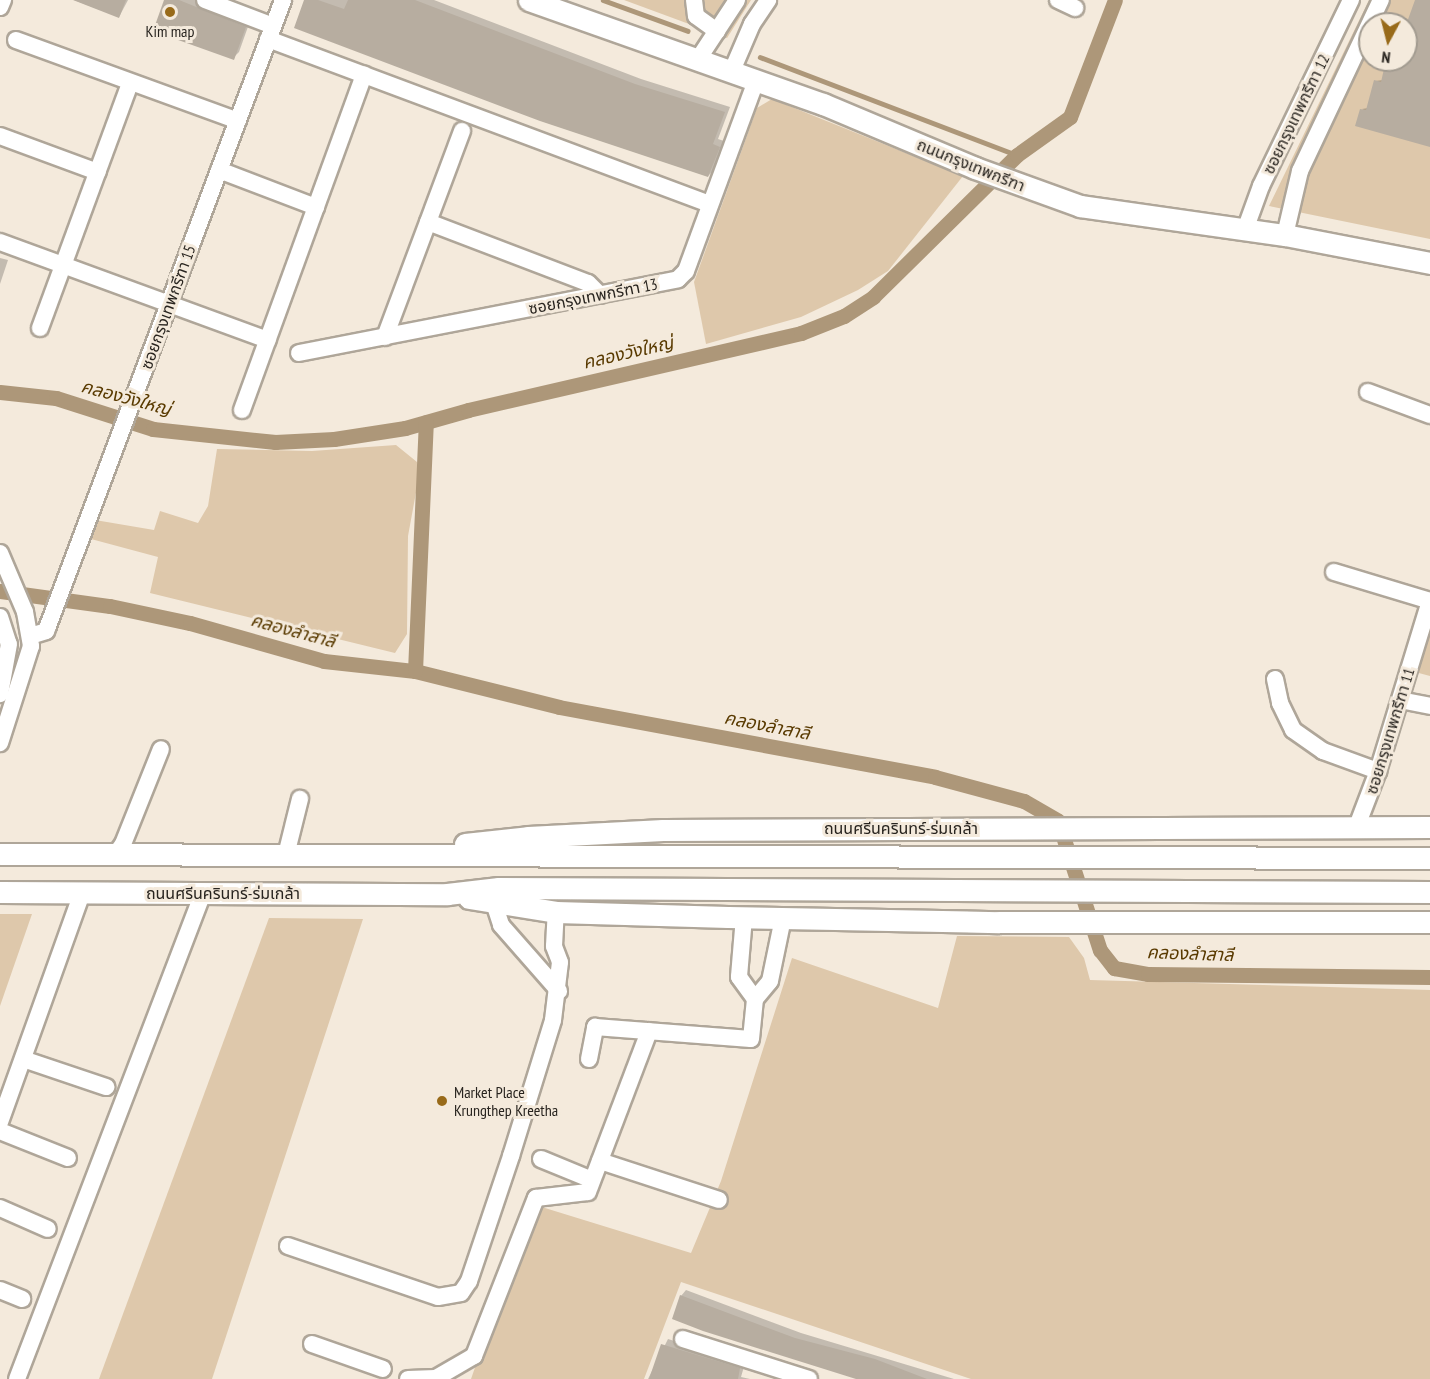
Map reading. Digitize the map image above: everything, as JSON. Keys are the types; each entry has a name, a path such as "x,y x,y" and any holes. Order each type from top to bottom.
{"main road":[{"name":"ถนนกรุงเทพกรีฑา","path":"529,0 822,104 975,168 1061,200 1285,235 1430,263"},
{"name":"ถนนศรีนครินทร์-ร่มเกล้า","path":"373,855 528,837 663,830 1430,827"},
{"name":"ถนนศรีนครินทร์-ร่มเกล้า","path":"0,854 1430,858"},
{"name":"ถนนศรีนครินทร์-ร่มเกล้า","path":"0,892 447,894 499,888 1430,892"},
{"name":"ถนนศรีนครินทร์-ร่มเกล้า","path":"447,894 556,912 999,922 1430,922"}],"street":[{"path":"0,7 3,0"},
{"path":"205,0 364,74 710,204"},
{"name":"ซอยกรุงเทพกรีฑา 15","path":"30,636 46,631 48,619 134,399 283,0"},
{"path":"694,0 696,16 717,31"},
{"path":"698,61 737,0"},
{"path":"731,73 768,0"},
{"path":"1058,0 1075,8"},
{"name":"ซอยกรุงเทพกรีฑา 12","path":"1245,230 1261,186 1351,0"},
{"path":"1285,235 1297,178 1380,0"},
{"path":"16,40 238,121"},
{"path":"242,410 364,74"},
{"name":"ซอยกรุงเทพกรีฑา 13","path":"299,353 678,279 686,271 756,81"},
{"path":"40,328 130,83"},
{"path":"384,337 462,131"},
{"path":"0,136 98,172"},
{"path":"219,170 316,207"},
{"path":"428,222 588,283 600,295"},
{"path":"0,242 170,302 268,340"},
{"path":"1368,392 1430,415"},
{"path":"0,553 13,578 25,612 32,646 0,743"},
{"path":"1334,572 1430,601"},
{"name":"ซอยกรุงเทพกรีฑา 11","path":"1357,826 1378,771 1430,601"},
{"path":"0,617 9,652 0,694"},
{"path":"1275,679 1280,704 1293,730 1323,751 1378,771"},
{"path":"1400,700 1430,706"},
{"path":"115,855 123,844 161,749"},
{"path":"286,855 300,799"},
{"path":"0,1122 81,893"},
{"path":"17,1379 203,893"},
{"path":"494,903 501,925 560,991"},
{"path":"288,1246 438,1297 461,1293 511,1156 560,991 560,963 554,946 556,912"},
{"path":"744,917 739,976 755,999"},
{"path":"589,1059 595,1028 751,1039 755,999 770,981 783,918"},
{"path":"312,1344 381,1374 398,1368 407,1379 436,1378 474,1356 536,1198 588,1192 649,1031"},
{"path":"23,1059 106,1088"},
{"path":"0,1131 68,1158"},
{"path":"542,1159 592,1180"},
{"path":"600,1161 719,1200"},
{"path":"0,1208 48,1229"},
{"path":"0,1290 22,1299"},
{"path":"683,1339 809,1379"}],"shaded area":[{"path":"624,0 751,0 727,38"},
{"path":"1369,0 1430,0 1430,239 1269,206 1358,23 1358,72 1418,72 1418,12 1363,12"},
{"path":"772,99 963,176 888,271 858,290 801,317 706,344 694,282 757,108"},
{"path":"396,445 417,462 417,487 408,536 407,634 395,653 150,593 158,557 91,539 95,520 154,530 160,511 198,523 208,506 217,449 312,451"},
{"path":"1430,625 1430,676 1415,672"},
{"path":"0,914 32,914 0,1006"},
{"path":"269,918 363,919 212,1379 99,1379"},
{"path":"957,936 1069,937 1084,958 1090,980 1430,990 1430,1379 971,1379 681,1282 644,1379 471,1379 532,1204 691,1253 721,1181 792,958 938,1008"}],"building":[{"path":"73,0 126,0 119,18"},
{"path":"164,0 179,0 246,27 234,60 153,31"},
{"path":"304,0 318,0 344,9 348,0 415,0 635,84 725,112 713,144 720,147 708,177 540,121 294,28"},
{"path":"1415,0 1430,0 1430,147 1355,126 1360,109 1366,110 1374,80 1381,82 1383,72 1418,72 1418,12 1411,12"},
{"path":"680,1295 795,1338 875,1359 927,1379 856,1379 703,1331 672,1319"},
{"path":"661,1344 740,1368 738,1379 649,1379"}],"waterway":[{"path":"603,0 688,31"},
{"name":"คลองวังใหญ่","path":"0,392 56,398 153,429 275,442 334,439 405,428 468,410 801,333 844,316 873,297 1017,155 1070,117 1115,0"},
{"path":"760,57 1017,155"},
{"path":"415,671 426,422"},
{"name":"คลองลำสาลี","path":"0,591 110,606 190,623 324,661 415,671 559,707 935,777 1024,801 1058,821 1100,950 1114,968 1148,974 1430,977"}],"place":[{"name":"Kim map","path":"170,12"},
{"name":"Market Place Krungthep Kreetha","path":"442,1101"}]}
